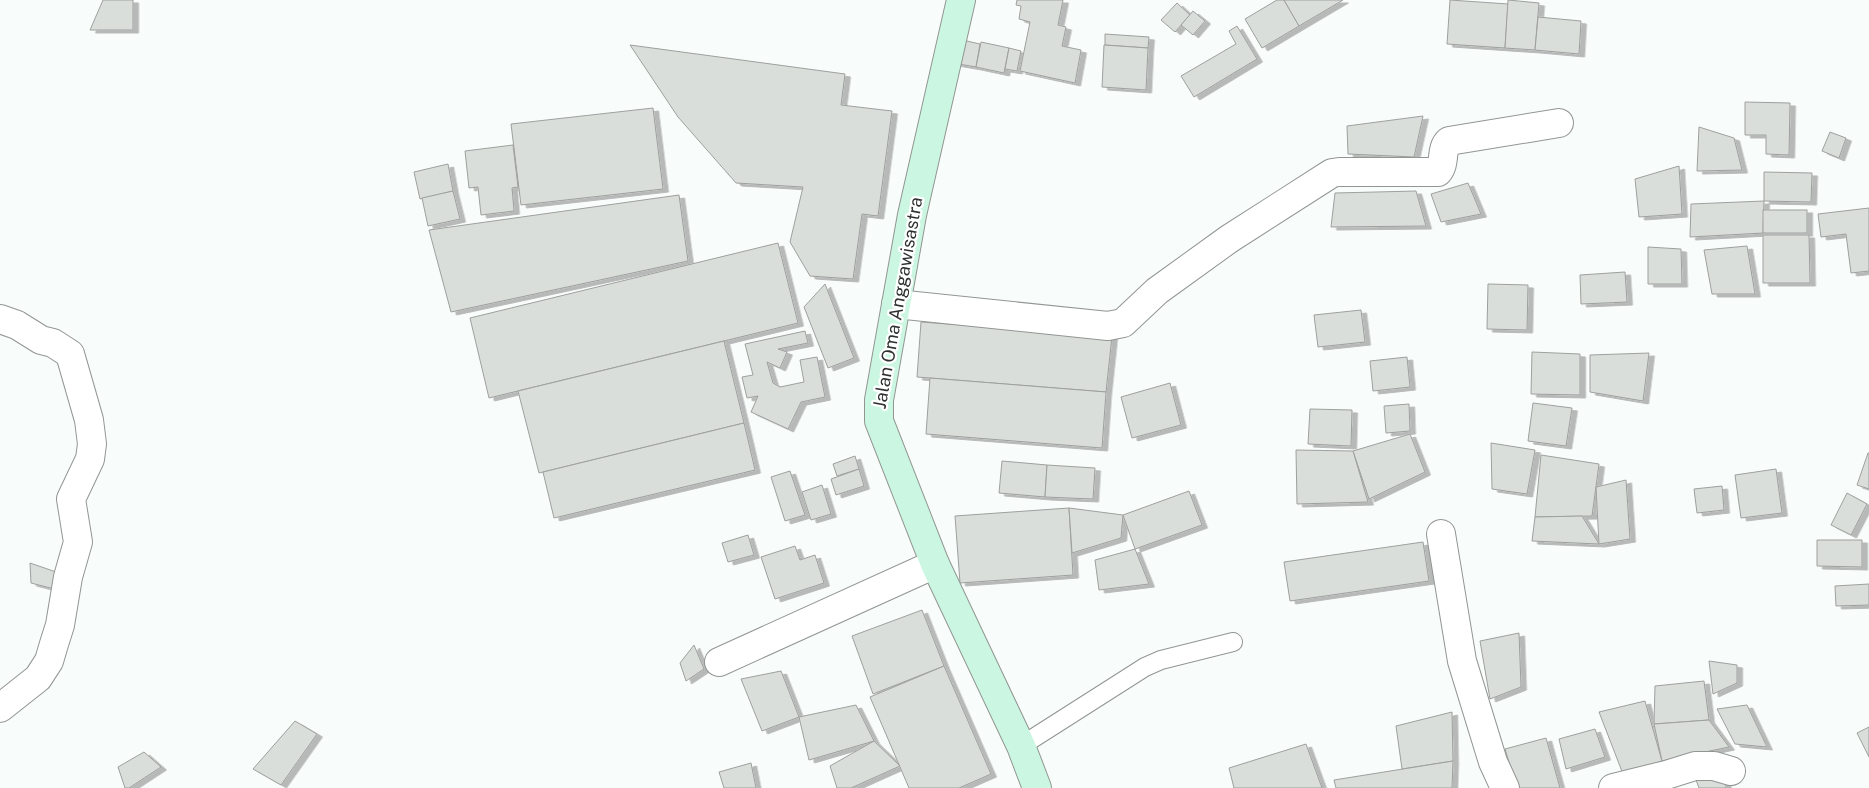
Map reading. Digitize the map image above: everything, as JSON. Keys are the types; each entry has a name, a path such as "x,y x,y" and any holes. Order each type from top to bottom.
{"main road":[{"name":"Jalan Oma Anggawisastra","path":"961,0 912,215 879,400 879,421 935,564 1021,746 1037,788"}],"street":[{"path":"896,304 1108,326 1123,324 1158,291 1229,239 1332,173 1438,172 1442,166 1444,146 1449,141 1559,123"},
{"path":"0,319 17,325 41,340 53,343 70,354 89,420 92,444 90,459 71,499 78,542 68,577 60,625 54,644 48,661 38,678 0,708"},
{"path":"1441,534 1462,661 1493,762 1505,788"},
{"path":"719,662 935,564"},
{"path":"1613,788 1666,776 1695,766 1714,766 1730,770"}],"lane":[{"path":"1021,746 1145,666 1161,660 1233,642"}],"building":[{"path":"103,0 133,0 133,30 90,30"},
{"path":"1017,0 1063,0 1058,25 1066,27 1062,46 1081,50 1075,83 1020,71 1030,22 1019,19 1021,6 1016,5"},
{"path":"1277,0 1284,0 1299,26 1262,48 1245,19"},
{"path":"1284,0 1343,0 1299,26"},
{"path":"1450,0 1508,4 1505,48 1447,44"},
{"path":"1508,0 1539,3 1535,50 1505,48"},
{"path":"1177,3 1190,15 1175,32 1161,20"},
{"path":"1193,11 1205,21 1193,35 1181,25"},
{"path":"1538,17 1581,21 1579,54 1535,50"},
{"path":"1237,26 1257,59 1194,97 1181,76 1236,44 1229,31"},
{"path":"1105,34 1149,37 1148,48 1105,45"},
{"path":"958,39 980,44 976,67 953,63"},
{"path":"981,42 1009,48 1004,73 976,67"},
{"path":"630,45 845,74 841,105 892,111 878,216 862,214 853,279 810,276 790,242 803,187 736,183 678,117"},
{"path":"1104,45 1148,48 1146,90 1102,87"},
{"path":"1009,48 1021,51 1017,71 1005,69"},
{"path":"1745,102 1790,103 1789,155 1766,154 1766,135 1745,135"},
{"path":"653,108 663,189 521,205 511,124"},
{"path":"1423,116 1414,157 1348,154 1347,126"},
{"path":"1699,127 1734,138 1742,170 1697,171"},
{"path":"1830,132 1846,138 1839,158 1822,151"},
{"path":"513,145 518,187 512,188 514,211 481,215 478,187 469,188 465,151"},
{"path":"448,164 453,191 420,199 414,172"},
{"path":"1679,166 1682,214 1639,217 1635,179"},
{"path":"1764,172 1812,173 1811,202 1764,201"},
{"path":"1468,183 1481,214 1441,222 1431,194"},
{"path":"453,191 460,219 428,226 422,198"},
{"path":"1416,191 1426,226 1331,227 1335,193"},
{"path":"679,195 688,261 451,312 429,230"},
{"path":"1764,201 1763,233 1690,237 1691,204"},
{"path":"1869,208 1869,271 1851,273 1846,234 1821,237 1818,214"},
{"path":"1763,210 1807,210 1807,233 1763,233"},
{"path":"1763,235 1809,235 1810,283 1763,283"},
{"path":"778,243 798,323 489,398 470,318"},
{"path":"1747,246 1755,294 1712,294 1704,250"},
{"path":"1648,247 1681,249 1682,284 1648,284"},
{"path":"1625,272 1627,302 1581,304 1580,275"},
{"path":"825,284 854,358 828,368 804,307"},
{"path":"1488,284 1528,285 1527,330 1487,329"},
{"path":"1361,310 1365,342 1318,347 1314,315"},
{"path":"921,322 1112,336 1106,392 917,377"},
{"path":"805,331 808,343 778,349 787,352 780,368 767,362 773,383 780,387 804,382 800,360 817,357 825,397 801,402 788,429 751,412 758,396 747,398 742,377 753,375 745,344"},
{"path":"724,341 744,423 539,473 518,391"},
{"path":"1532,352 1580,354 1580,395 1531,394"},
{"path":"1649,353 1643,401 1590,392 1590,355"},
{"path":"1407,357 1410,387 1373,391 1370,361"},
{"path":"930,378 1106,392 1102,448 926,434"},
{"path":"1170,383 1181,425 1132,438 1121,397"},
{"path":"1533,403 1572,408 1566,446 1528,441"},
{"path":"1409,404 1410,431 1386,433 1384,406"},
{"path":"1310,409 1352,410 1351,446 1308,444"},
{"path":"744,423 755,470 554,518 543,472"},
{"path":"1410,434 1425,472 1369,499 1353,451"},
{"path":"1491,443 1535,450 1527,494 1492,489"},
{"path":"1296,450 1353,451 1368,502 1297,504"},
{"path":"1869,453 1869,489 1857,485"},
{"path":"1541,455 1599,464 1592,516 1535,517"},
{"path":"855,456 859,469 837,476 833,464"},
{"path":"1002,461 1047,465 1045,497 999,493"},
{"path":"1047,465 1095,468 1093,499 1045,497"},
{"path":"859,469 864,486 836,495 831,479"},
{"path":"1776,469 1782,513 1741,518 1735,475"},
{"path":"790,471 805,515 785,521 771,477"},
{"path":"1626,480 1630,539 1599,544 1596,487"},
{"path":"822,485 831,514 811,520 802,492"},
{"path":"1722,486 1724,510 1697,513 1694,489"},
{"path":"1189,491 1202,525 1135,549 1123,515"},
{"path":"1847,493 1867,504 1851,535 1831,525"},
{"path":"1069,508 1073,575 960,583 955,516"},
{"path":"1069,508 1123,515 1121,538 1072,553"},
{"path":"1582,516 1599,544 1532,541 1535,517"},
{"path":"748,535 754,555 728,562 722,543"},
{"path":"1817,540 1862,540 1862,567 1817,566"},
{"path":"1423,542 1429,581 1290,601 1284,562"},
{"path":"795,546 800,560 815,555 824,583 775,599 761,557"},
{"path":"1135,549 1149,584 1099,590 1095,560"},
{"path":"30,563 65,575 62,591 31,583"},
{"path":"1869,584 1869,605 1836,606 1835,586"},
{"path":"922,610 944,666 873,694 852,636"},
{"path":"1519,633 1521,687 1490,699 1480,641"},
{"path":"694,645 704,669 686,681 680,663"},
{"path":"1709,661 1737,665 1737,683 1713,694"},
{"path":"944,666 991,774 959,788 909,788 870,697"},
{"path":"781,671 799,717 762,731 741,679"},
{"path":"1704,681 1709,720 1654,724 1655,686"},
{"path":"1645,701 1662,761 1623,774 1599,712"},
{"path":"856,705 874,741 809,760 799,717"},
{"path":"1747,705 1767,747 1735,744 1717,709"},
{"path":"1452,712 1453,761 1402,769 1396,726"},
{"path":"1709,720 1729,747 1662,761 1654,724"},
{"path":"295,721 317,734 281,785 253,769"},
{"path":"1869,727 1869,757 1857,733"},
{"path":"1595,729 1605,757 1566,769 1559,739"},
{"path":"1546,738 1560,788 1517,788 1505,749"},
{"path":"874,741 900,766 851,788 837,788 830,766"},
{"path":"1306,744 1322,788 1234,788 1229,768"},
{"path":"144,752 161,767 129,788 125,788 118,767"},
{"path":"1453,761 1452,788 1336,788 1334,780"},
{"path":"751,763 756,788 724,788 719,772"},
{"path":"1693,772 1725,773 1726,788 1699,788"}]}
